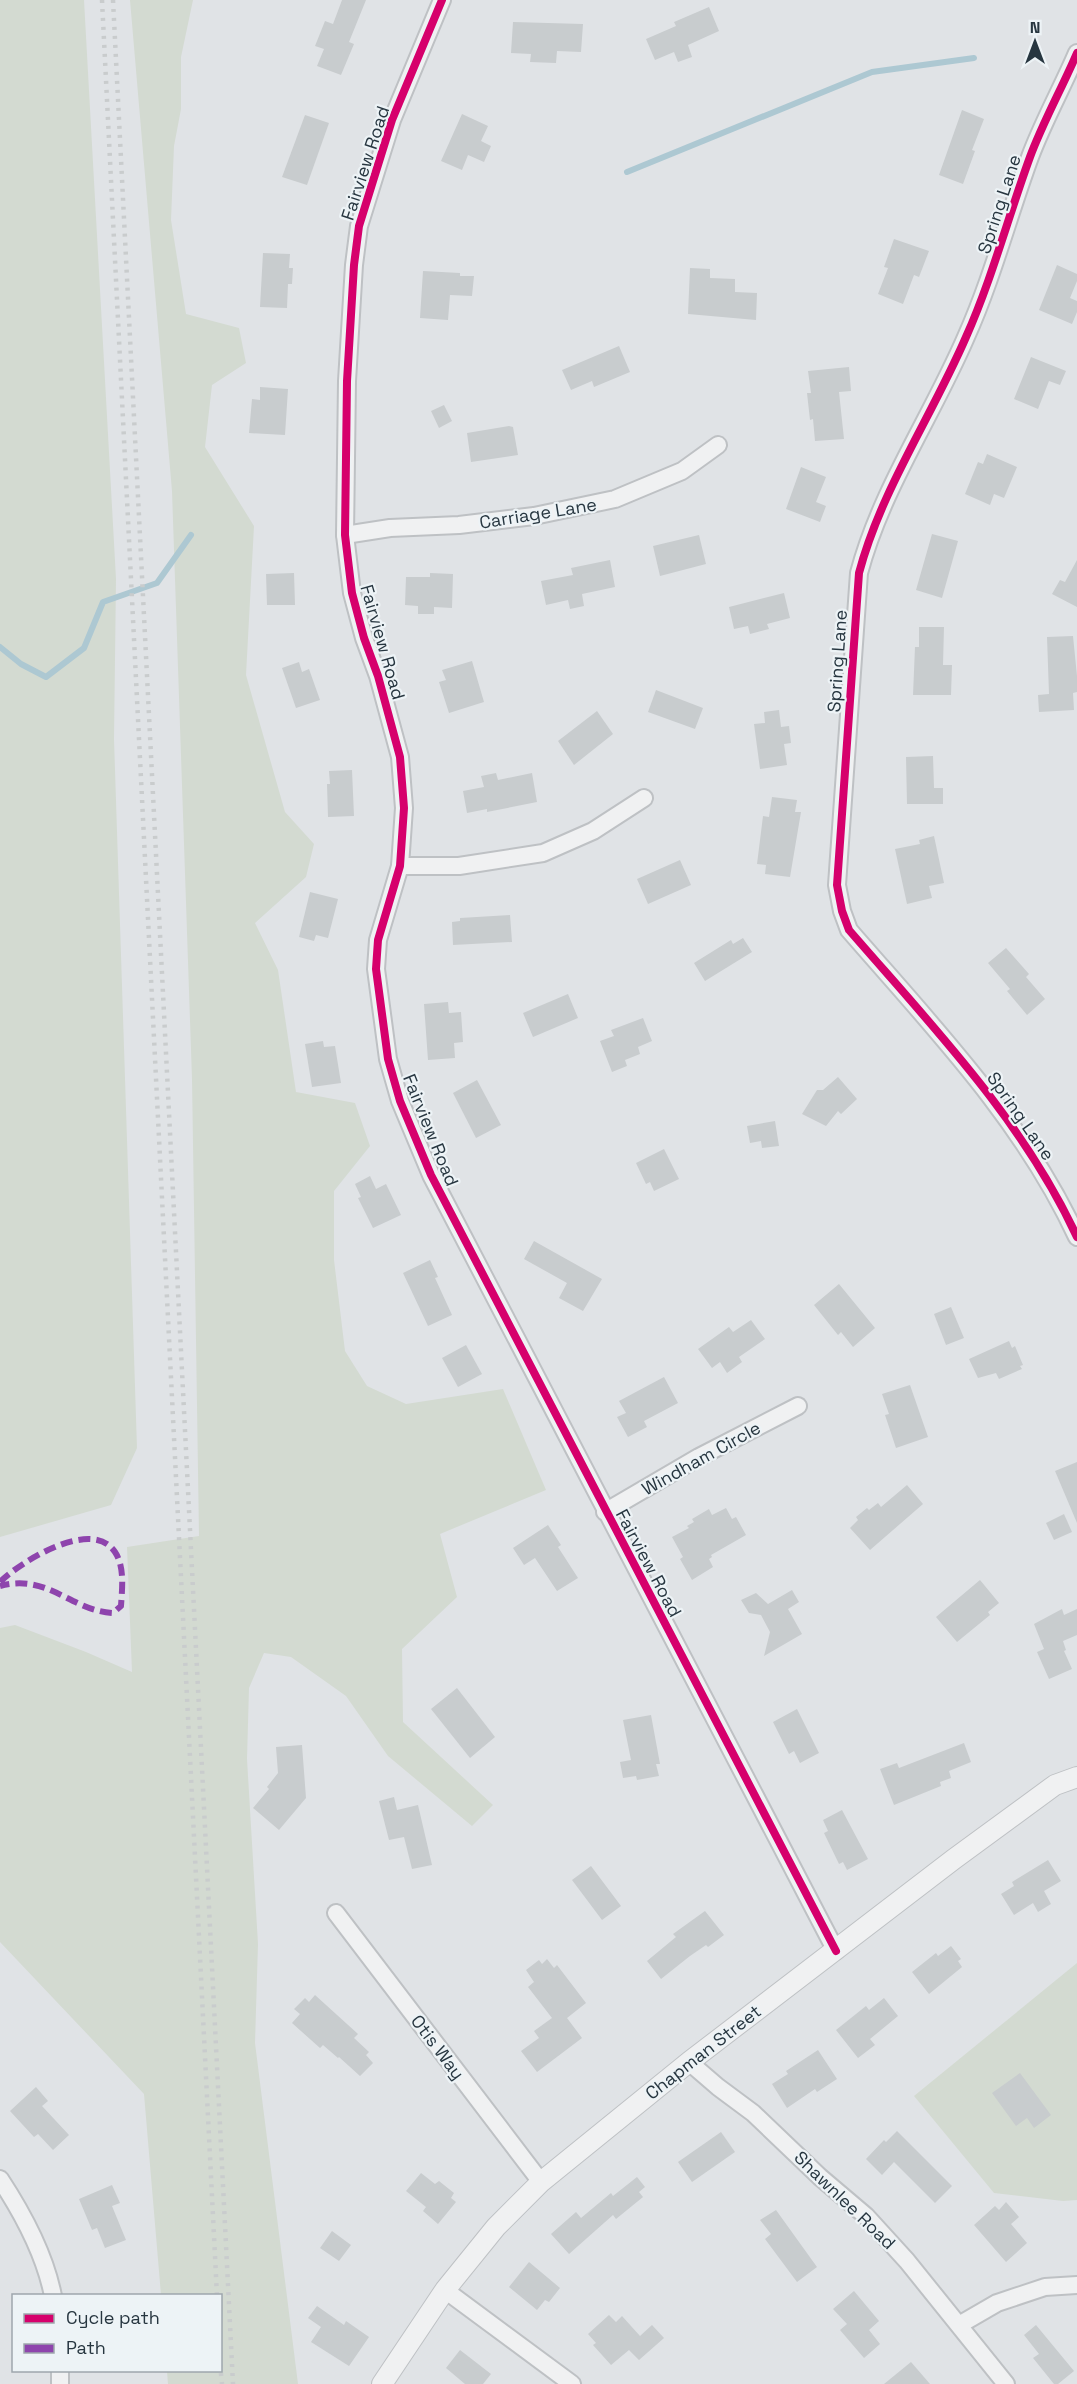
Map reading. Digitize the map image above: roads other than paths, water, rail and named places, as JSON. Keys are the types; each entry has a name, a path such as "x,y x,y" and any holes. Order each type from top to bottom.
{"street":[{"name":"Fairview Road","path":"442,0 392,120 359,226 354,265 347,381 345,535 352,593 400,757 404,808 400,866 378,940 376,969 388,1059 400,1101 431,1174 605,1512 836,1951"},
{"name":"Spring Lane","path":"1077,53 1031,156 986,294 954,364 916,435 867,544 859,573 837,885 842,911 849,930 969,1068 1012,1123 1055,1191 1077,1237"},
{"name":"Carriage Lane","path":"345,535 390,528 459,525 502,520 615,500 682,471 718,445"},
{"path":"400,866 459,866 543,853 593,831 644,798"},
{"name":"Windham Circle","path":"605,1512 699,1457 798,1406"},
{"name":"Chapman Street","path":"382,2384 445,2290 495,2227 541,2182 689,2062 954,1859 1055,1785 1077,1777"},
{"name":"Otis Way","path":"336,1912 541,2182"},
{"name":"Shawnlee Road","path":"689,2062 753,2113 820,2177 866,2216 907,2261 1006,2384"},
{"path":"0,2180 13,2199 36,2244 53,2294"},
{"path":"959,2325 1007,2300 1045,2287 1077,2285"},
{"path":"445,2290 572,2384"}],"waterway":[{"path":"627,172 872,72 974,58"},
{"path":"0,647 21,664 46,677 84,648 103,602 157,583 191,535"}],"railway":[{"path":"102,0 217,2294"},
{"path":"113,0 233,2384"},
{"path":"221,2372 222,2384"}]}
